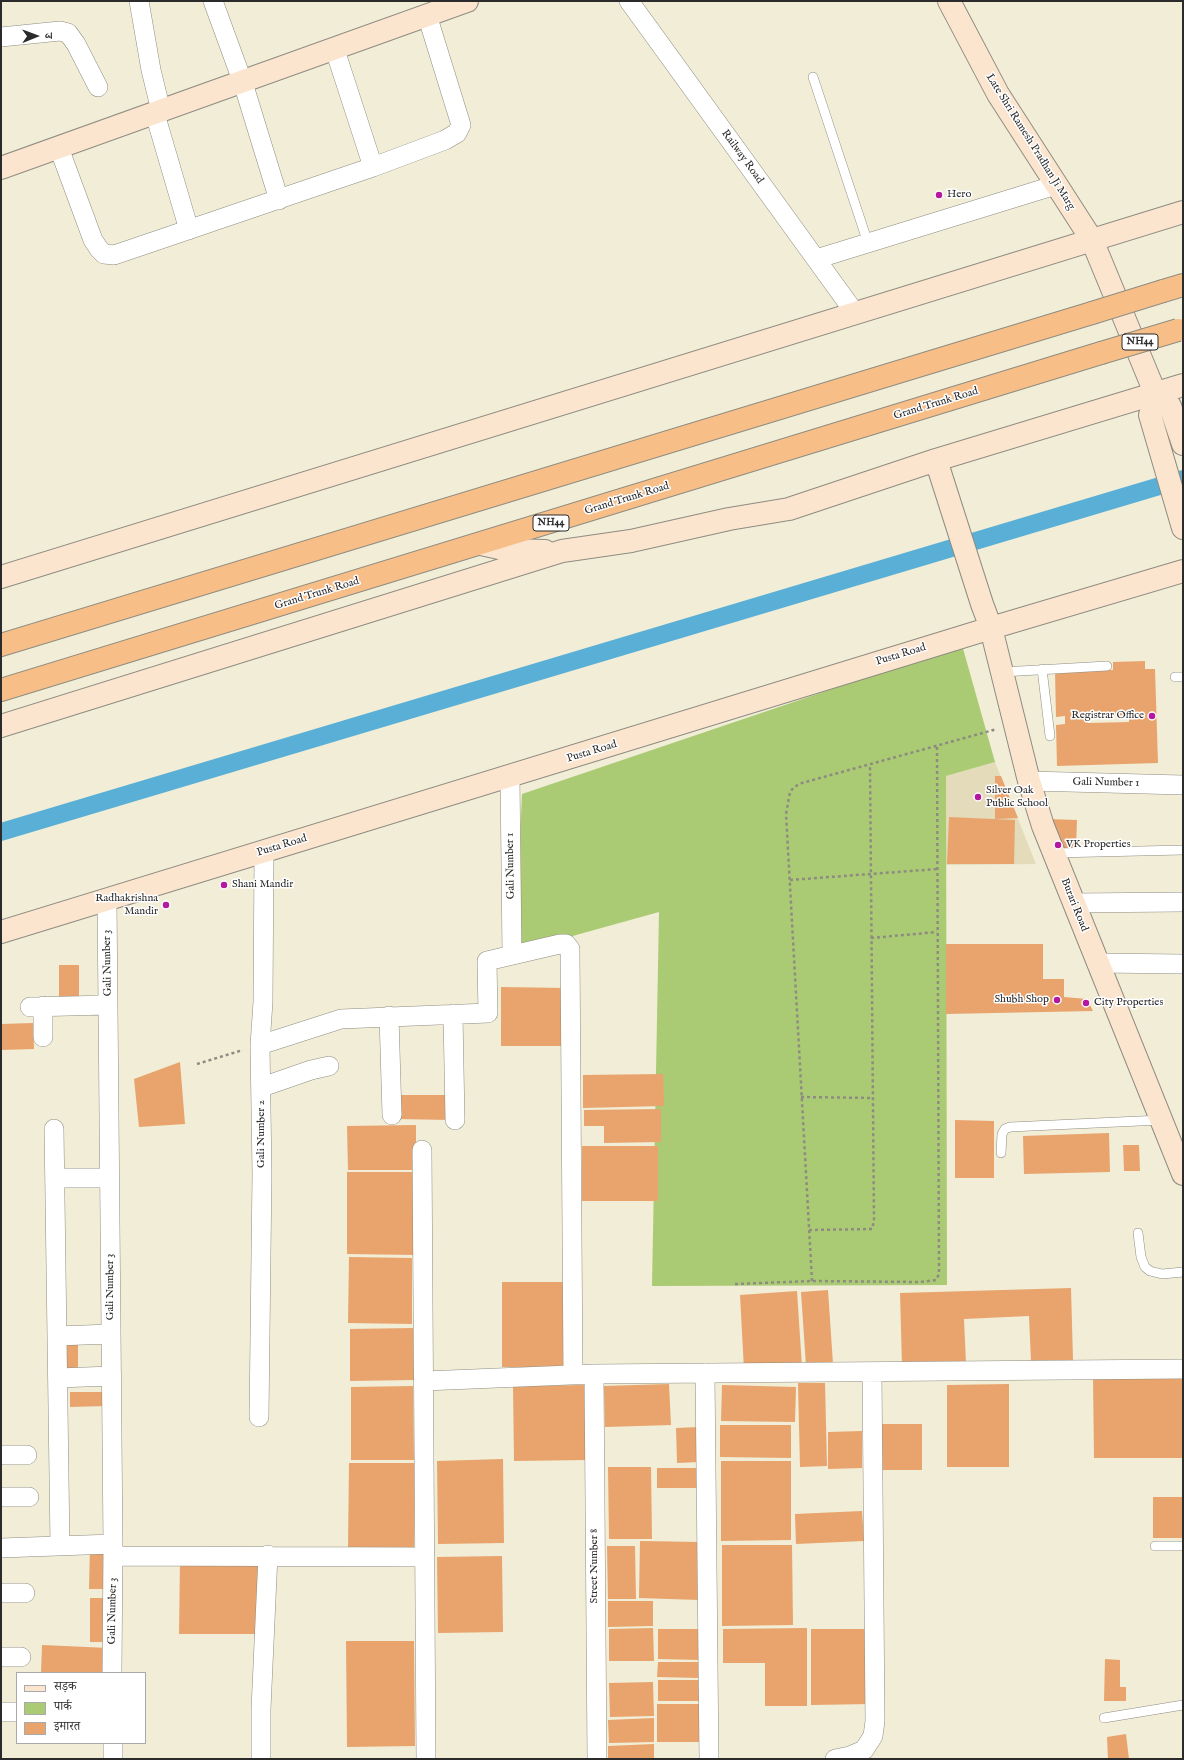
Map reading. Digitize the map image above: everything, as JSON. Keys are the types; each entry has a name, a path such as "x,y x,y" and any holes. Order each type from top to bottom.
{"highway":[{"path":"1,645 1173,288"},
{"name":"Grand Trunk Road","path":"1,690 1180,329"}],"main road":[{"path":"1,168 243,83 467,1"},
{"name":"Late Shri Ramesh Pradhan Ji Marg","path":"949,1 998,94 1092,240 1156,397"},
{"path":"1,577 1183,212"},
{"path":"1,726 562,551 631,541 729,519 790,509 936,460 1156,397 1183,385"},
{"path":"1156,397 1170,406 1183,444"},
{"path":"1156,397 1150,415 1183,528"},
{"name":"Burari Road","path":"936,460 991,628 1029,781 1053,853 1161,1120 1181,1163"},
{"path":"481,544 508,550 562,551"},
{"name":"Pusta Road","path":"1,932 510,777 991,628 1183,571"}],"street":[{"path":"140,1 158,113 189,230"},
{"path":"213,1 243,83 280,200"},
{"name":"Railway Road","path":"629,1 855,313"},
{"path":"59,148 93,240 99,250 104,254 114,255 280,200 373,167 444,140 457,133 460,125 459,116 427,16"},
{"path":"1,37 60,31 68,33 76,44 98,87"},
{"path":"335,50 373,167"},
{"path":"816,259 1056,185"},
{"name":"Gali Number 1","path":"510,777 512,955"},
{"name":"Gali Number 1","path":"1029,781 1183,785"},
{"name":"Gali Number 2","path":"259,1417 262,1087 260,1045 263,1002 264,852"},
{"name":"Gali Number 3","path":"107,900 112,1376 112,1672"},
{"path":"1073,904 1183,902"},
{"path":"260,1045 341,1019 488,1013 487,960 566,944 570,949 573,1375"},
{"path":"1097,963 1183,964"},
{"path":"43,1037 36,1006 108,1005"},
{"path":"453,1014 455,1120"},
{"path":"389,1016 392,1115"},
{"path":"262,1087 311,1070 330,1066"},
{"path":"54,1129 60,1546"},
{"path":"422,1150 426,1759"},
{"path":"55,1178 110,1178"},
{"path":"57,1336 111,1334"},
{"path":"424,1381 594,1374 1183,1370"},
{"path":"835,1759 866,1754 873,1736 875,1720 872,1372"},
{"path":"705,1373 710,1759"},
{"name":"Street Number 8","path":"594,1374 597,1759"},
{"path":"58,1378 112,1376"},
{"path":"1,1455 27,1455"},
{"path":"1,1497 29,1497"},
{"path":"1,1548 60,1546 113,1550 268,1555 425,1557"},
{"path":"261,1759 268,1555"},
{"path":"1,1594 25,1593"},
{"path":"1,1657 21,1657"},
{"path":"1,1712 16,1712"},
{"path":"113,1744 113,1759"}],"lane":[{"path":"813,77 868,243"},
{"path":"1002,672 1107,666"},
{"path":"1042,669 1050,736"},
{"path":"1053,853 1183,850"},
{"path":"1001,1153 1002,1134 1005,1129 1010,1127 1161,1120"},
{"path":"1138,1233 1141,1257 1145,1267 1150,1271 1162,1274 1183,1272"},
{"path":"1155,1546 1183,1546"},
{"path":"1104,1718 1183,1705"}],"path":[{"path":"812,1281 786,814 790,792 794,786 802,783 1015,725"},
{"path":"735,1284 812,1281 920,1282 936,1280 939,1274 937,746"},
{"path":"809,1230 872,1229 874,1221 870,765"},
{"path":"790,880 937,869"},
{"path":"871,938 937,932"},
{"path":"196,1064 260,1045"},
{"path":"801,1097 873,1098"}],"shaded area":[{"name":"Silver Oak Public School","path":"995,762 1036,864 945,865 946,776"}],"green space":[{"path":"962,645 995,762 946,776 947,1285 652,1286 659,912 515,952 522,794"}],"building":[{"path":"1145,661 1145,669 1155,669 1158,763 1057,766 1056,725 1065,724 1065,716 1056,717 1055,671 1113,670 1113,662","holes":["1129,715 1129,722 1088,723 1088,716"]},
{"path":"995,776 1001,776 1018,818 995,819"},
{"path":"949,817 1015,820 1014,864 947,864"},
{"path":"1048,819 1077,820 1076,848 1055,848"},
{"path":"946,944 1043,944 1043,979 1064,979 1064,997 1087,999 1093,1011 946,1014"},
{"path":"59,965 79,965 79,1002 59,1002"},
{"path":"501,987 567,988 567,1046 501,1046"},
{"path":"33,1023 34,1049 1,1050 1,1024"},
{"path":"180,1062 185,1124 139,1127 134,1079"},
{"path":"663,1074 664,1106 583,1108 583,1075"},
{"path":"397,1095 450,1095 450,1120 397,1119"},
{"path":"661,1109 661,1142 604,1143 604,1126 584,1126 584,1110"},
{"path":"955,1120 994,1121 994,1178 955,1178"},
{"path":"416,1125 416,1170 348,1170 347,1126"},
{"path":"1109,1133 1110,1172 1024,1174 1023,1136"},
{"path":"1123,1145 1139,1145 1140,1171 1124,1171"},
{"path":"582,1146 658,1146 658,1201 582,1201"},
{"path":"347,1172 415,1172 414,1255 347,1254"},
{"path":"349,1257 412,1258 412,1324 348,1323"},
{"path":"502,1282 566,1282 566,1367 502,1367"},
{"path":"1071,1288 1073,1360 1031,1361 1029,1316 964,1319 966,1363 902,1365 900,1293"},
{"path":"828,1290 833,1364 806,1366 801,1292"},
{"path":"797,1291 802,1367 744,1370 740,1295"},
{"path":"413,1328 414,1380 350,1381 350,1329"},
{"path":"67,1342 78,1342 78,1375 67,1375"},
{"path":"1183,1377 1183,1458 1094,1458 1093,1378"},
{"path":"798,1383 825,1383 827,1466 800,1467"},
{"path":"669,1384 671,1425 605,1427 604,1386"},
{"path":"1009,1384 1009,1467 947,1467 947,1385"},
{"path":"584,1385 586,1460 514,1461 513,1386"},
{"path":"722,1385 796,1387 795,1422 721,1421"},
{"path":"413,1386 414,1460 351,1460 351,1387"},
{"path":"70,1392 106,1392 106,1406 70,1407"},
{"path":"879,1424 922,1424 922,1470 878,1470"},
{"path":"720,1425 791,1425 791,1458 720,1457"},
{"path":"699,1427 699,1462 677,1463 676,1428"},
{"path":"862,1431 862,1468 828,1469 828,1432"},
{"path":"503,1459 504,1543 438,1544 437,1461"},
{"path":"721,1461 791,1461 791,1540 721,1541"},
{"path":"349,1463 415,1463 414,1549 348,1548"},
{"path":"608,1467 651,1467 652,1539 609,1539"},
{"path":"657,1468 698,1468 698,1488 657,1488"},
{"path":"1153,1497 1183,1497 1183,1538 1153,1538"},
{"path":"862,1511 864,1541 796,1544 795,1514"},
{"path":"640,1541 700,1542 699,1600 639,1598"},
{"path":"722,1545 792,1545 793,1625 722,1626"},
{"path":"90,1546 108,1546 108,1589 89,1589"},
{"path":"607,1546 635,1546 636,1599 608,1599"},
{"path":"502,1556 503,1632 438,1633 437,1557"},
{"path":"180,1561 263,1562 263,1634 179,1634"},
{"path":"90,1598 108,1598 108,1642 90,1642"},
{"path":"608,1601 653,1601 653,1626 608,1627"},
{"path":"653,1628 654,1661 609,1661 609,1629"},
{"path":"807,1628 807,1706 765,1706 765,1663 723,1663 723,1629"},
{"path":"658,1629 700,1629 700,1660 658,1659"},
{"path":"811,1629 871,1629 871,1704 811,1705"},
{"path":"346,1641 414,1641 415,1746 347,1747"},
{"path":"42,1645 109,1648 107,1672 41,1672"},
{"path":"1105,1659 1120,1660 1120,1687 1126,1687 1126,1701 1104,1701"},
{"path":"658,1662 699,1662 699,1678 657,1677"},
{"path":"658,1680 700,1680 700,1701 658,1701"},
{"path":"653,1682 654,1716 610,1717 609,1683"},
{"path":"657,1704 701,1704 701,1742 657,1742"},
{"path":"654,1718 654,1742 609,1743 608,1720"},
{"path":"1126,1734 1129,1759 1108,1759 1107,1737"},
{"path":"654,1744 654,1759 608,1759 608,1746"}],"waterway":[{"path":"1,832 1183,479"}],"place":[{"name":"Hero","path":"939,195"},
{"name":"Registrar Office","path":"1152,716"},
{"name":"Silver Oak Public School","path":"978,797"},
{"name":"VK Properties","path":"1058,845"},
{"name":"Shani Mandir","path":"224,885"},
{"name":"Radhakrishna Mandir","path":"166,905"},
{"name":"Shubh Shop","path":"1057,1000"},
{"name":"City Properties","path":"1086,1003"}]}
